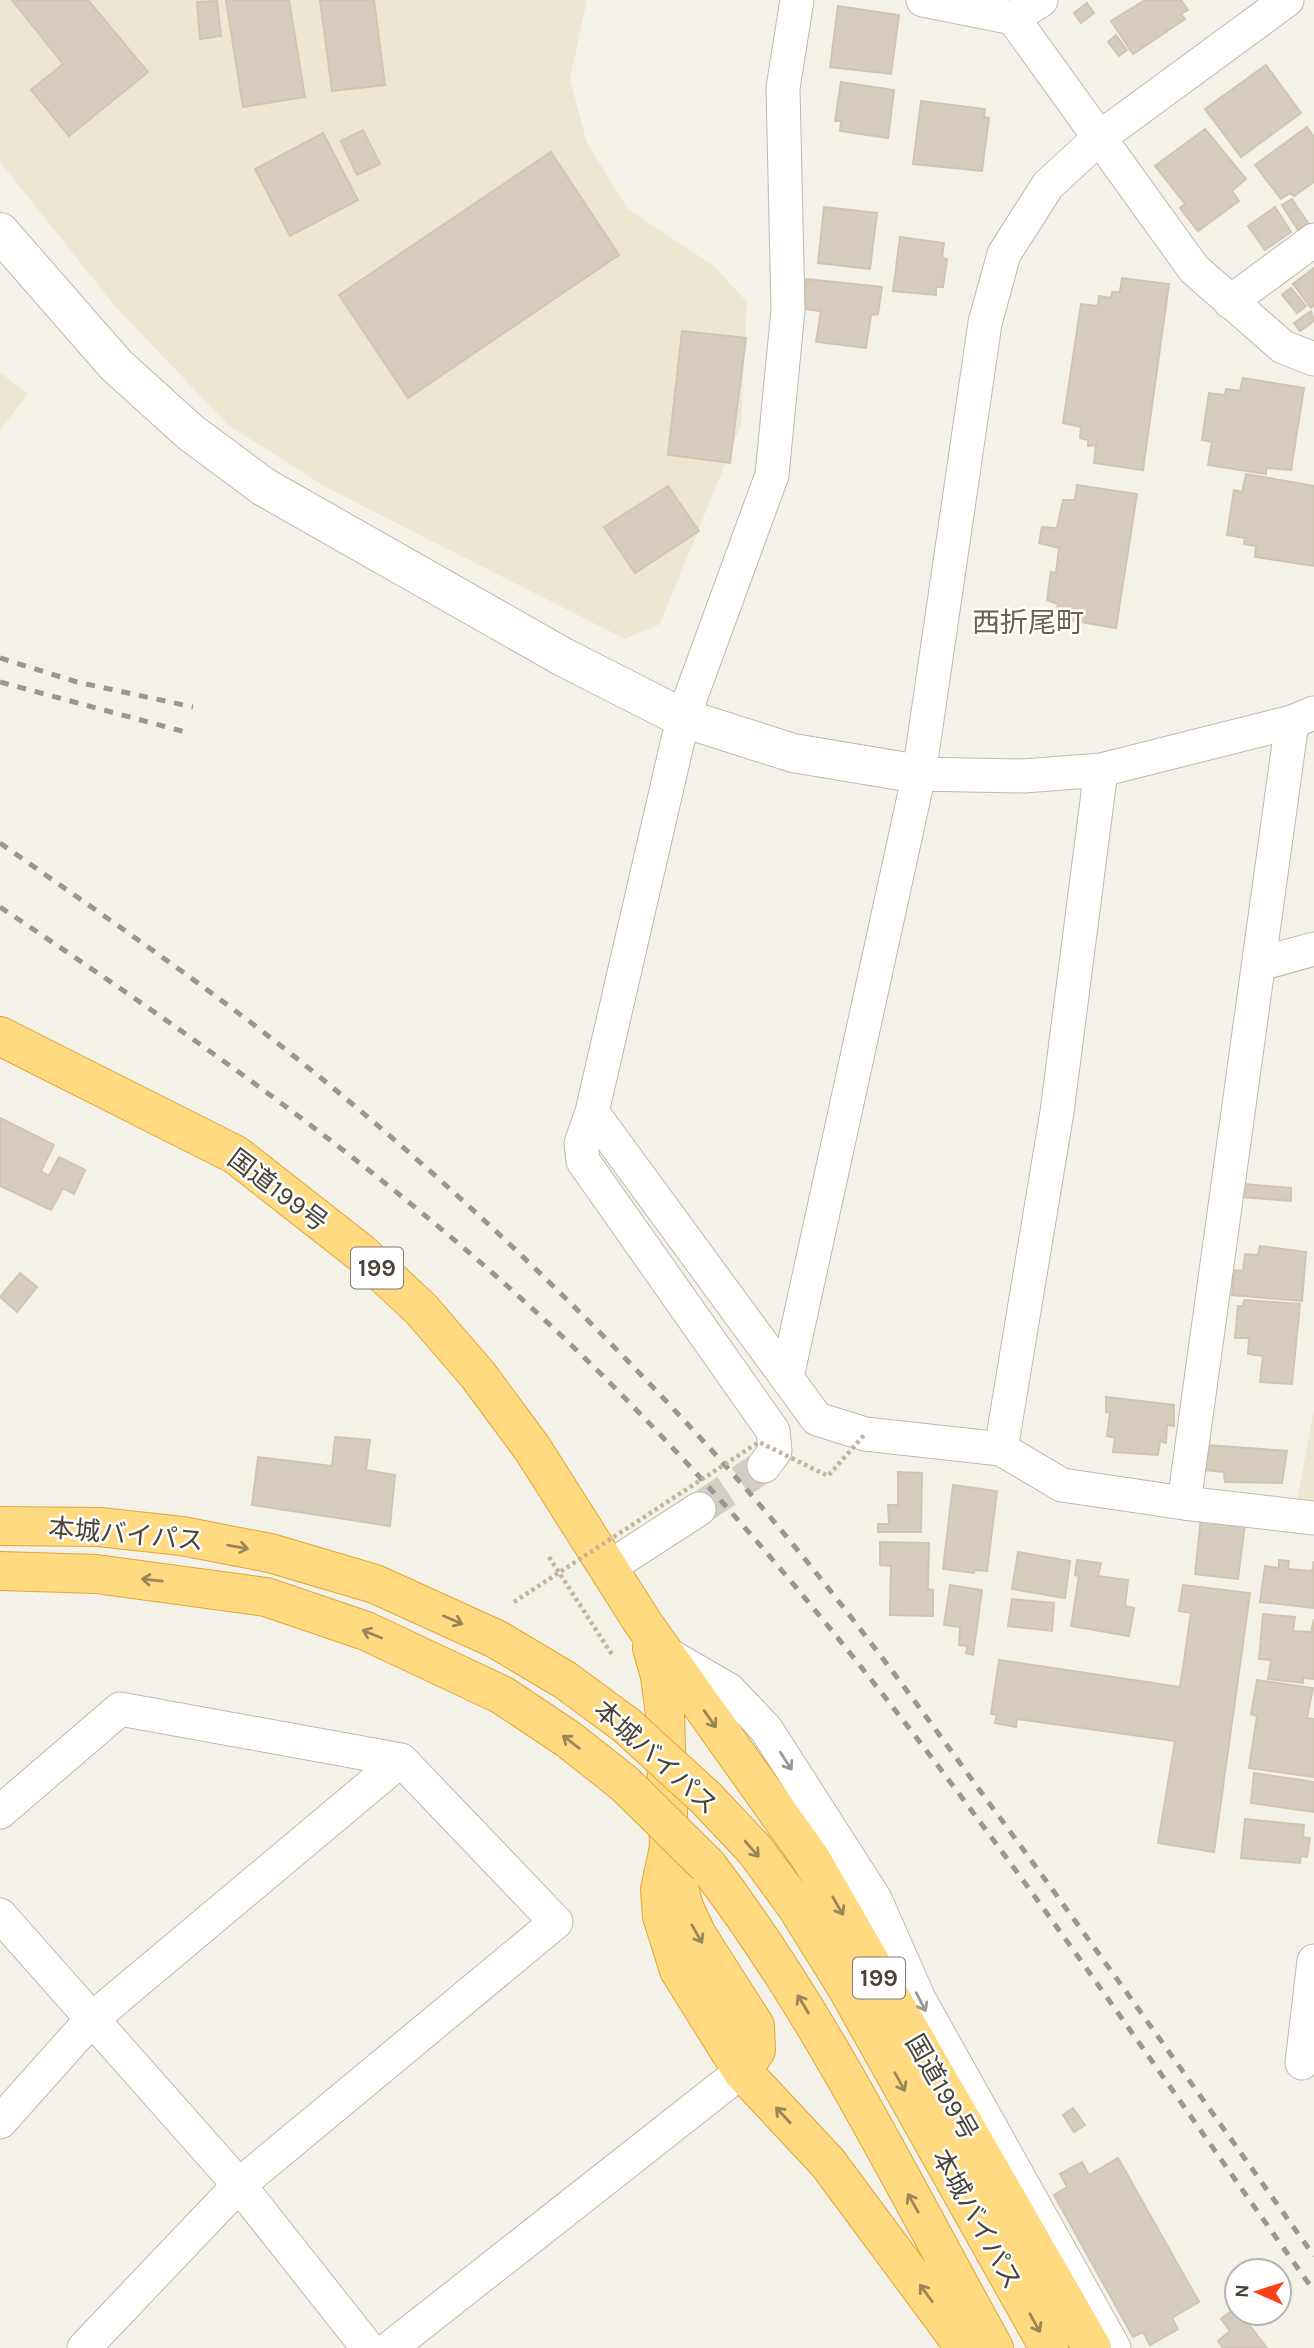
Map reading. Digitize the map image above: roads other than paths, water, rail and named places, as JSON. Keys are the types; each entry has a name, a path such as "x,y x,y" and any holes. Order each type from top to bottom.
{"highway":[{"name":"国道199号","path":"0,1036 236,1155 361,1253 421,1309 478,1375 532,1448 654,1638 811,1859 1092,2348"},
{"name":"本城バイパス","path":"0,1525 99,1527 182,1536 270,1553 375,1584 496,1639 565,1680 626,1725 706,1798 763,1861 796,1906 847,1988 1049,2348"},
{"name":"本城バイパス","path":"0,1571 96,1574 267,1597 366,1631 502,1695 568,1739 625,1784 707,1865 757,1930 805,2007 994,2348"},
{"name":"国道199号","path":"654,1638 665,1714 669,1847 660,1889 668,1945 679,1970 742,2071 828,2164 965,2348"}],"street":[{"path":"764,1466 775,1451 773,1432 583,1161 581,1143 592,1112 683,718 772,475 788,310 783,88 797,0"},
{"path":"923,0 1013,18 1194,269 1283,347 1314,359"},
{"path":"1013,18 1041,0"},
{"path":"787,1377 919,774 985,323 1004,254 1048,185 1099,138 1287,0"},
{"path":"0,232 116,365 190,432 264,487 563,657 683,718 793,753 919,774 1024,776 1101,770 1303,718 1260,964 1184,1503"},
{"path":"1230,302 1314,240"},
{"path":"1001,1449 1057,1112 1101,770"},
{"path":"1260,964 1314,949"},
{"path":"592,1112 817,1419 865,1434 1001,1449 1062,1485 1314,1518"},
{"path":"608,1568 699,1509"},
{"path":"654,1638 729,1690 766,1729 874,1899 919,1999 1114,2348"},
{"path":"0,1812 120,1709 401,1760 556,1922 239,2185 85,2348"},
{"path":"0,2122 92,2018 401,1760"},
{"path":"0,1915 239,2185 368,2348"},
{"path":"1302,2063 1314,1961"},
{"path":"390,2348 742,2071"}],"tunnel":[{"path":"699,1509 764,1466"}],"railway":[{"path":"0,658 77,682 193,707"},
{"path":"0,682 189,733"},
{"path":"0,843 227,1004 357,1108 521,1255 675,1411 792,1543 887,1664 1063,1904 1314,2256"},
{"path":"0,907 236,1070 388,1186 534,1310 603,1376 703,1481 798,1590 977,1818 1063,1935 1314,2291"}],"district":[{"name":"西折尾町","path":"1028,622"}]}
